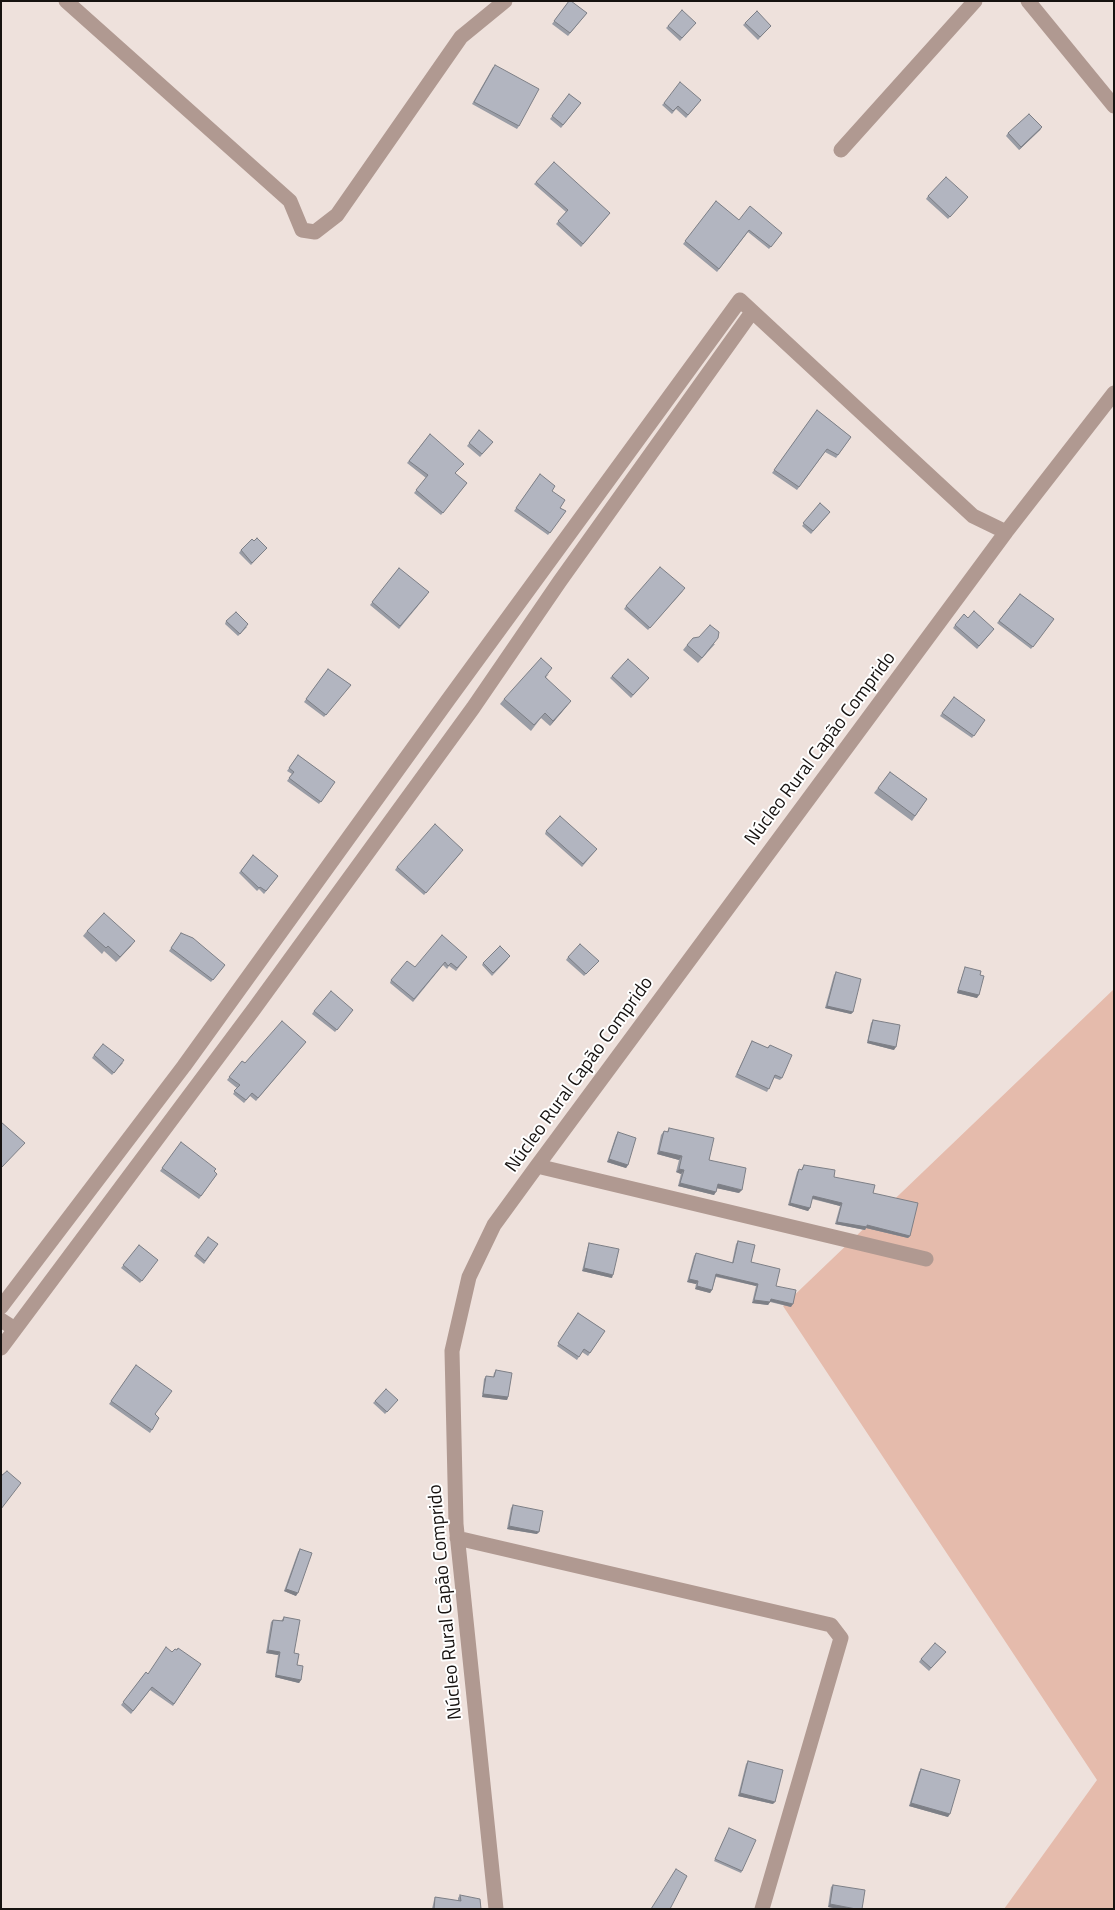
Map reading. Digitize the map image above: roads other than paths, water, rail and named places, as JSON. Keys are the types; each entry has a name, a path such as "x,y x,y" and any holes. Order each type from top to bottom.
{"street":[{"path":"66,1 290,201 302,230 315,232 337,215 461,37 505,1"},
{"path":"840,150 975,1"},
{"path":"1028,1 1114,106"},
{"path":"1,1307 184,1066 740,300 973,516 1006,532"},
{"path":"1,1348 254,1009 414,788 752,312"},
{"name":"Núcleo Rural Capão Comprido","path":"496,1909 457,1538 452,1351 469,1277 494,1225 537,1166 1006,532 1114,393"},
{"path":"394,775 414,788"},
{"path":"537,1166 926,1260"},
{"path":"1,1320 15,1329"},
{"path":"457,1538 831,1625 841,1638 762,1909"}]}
